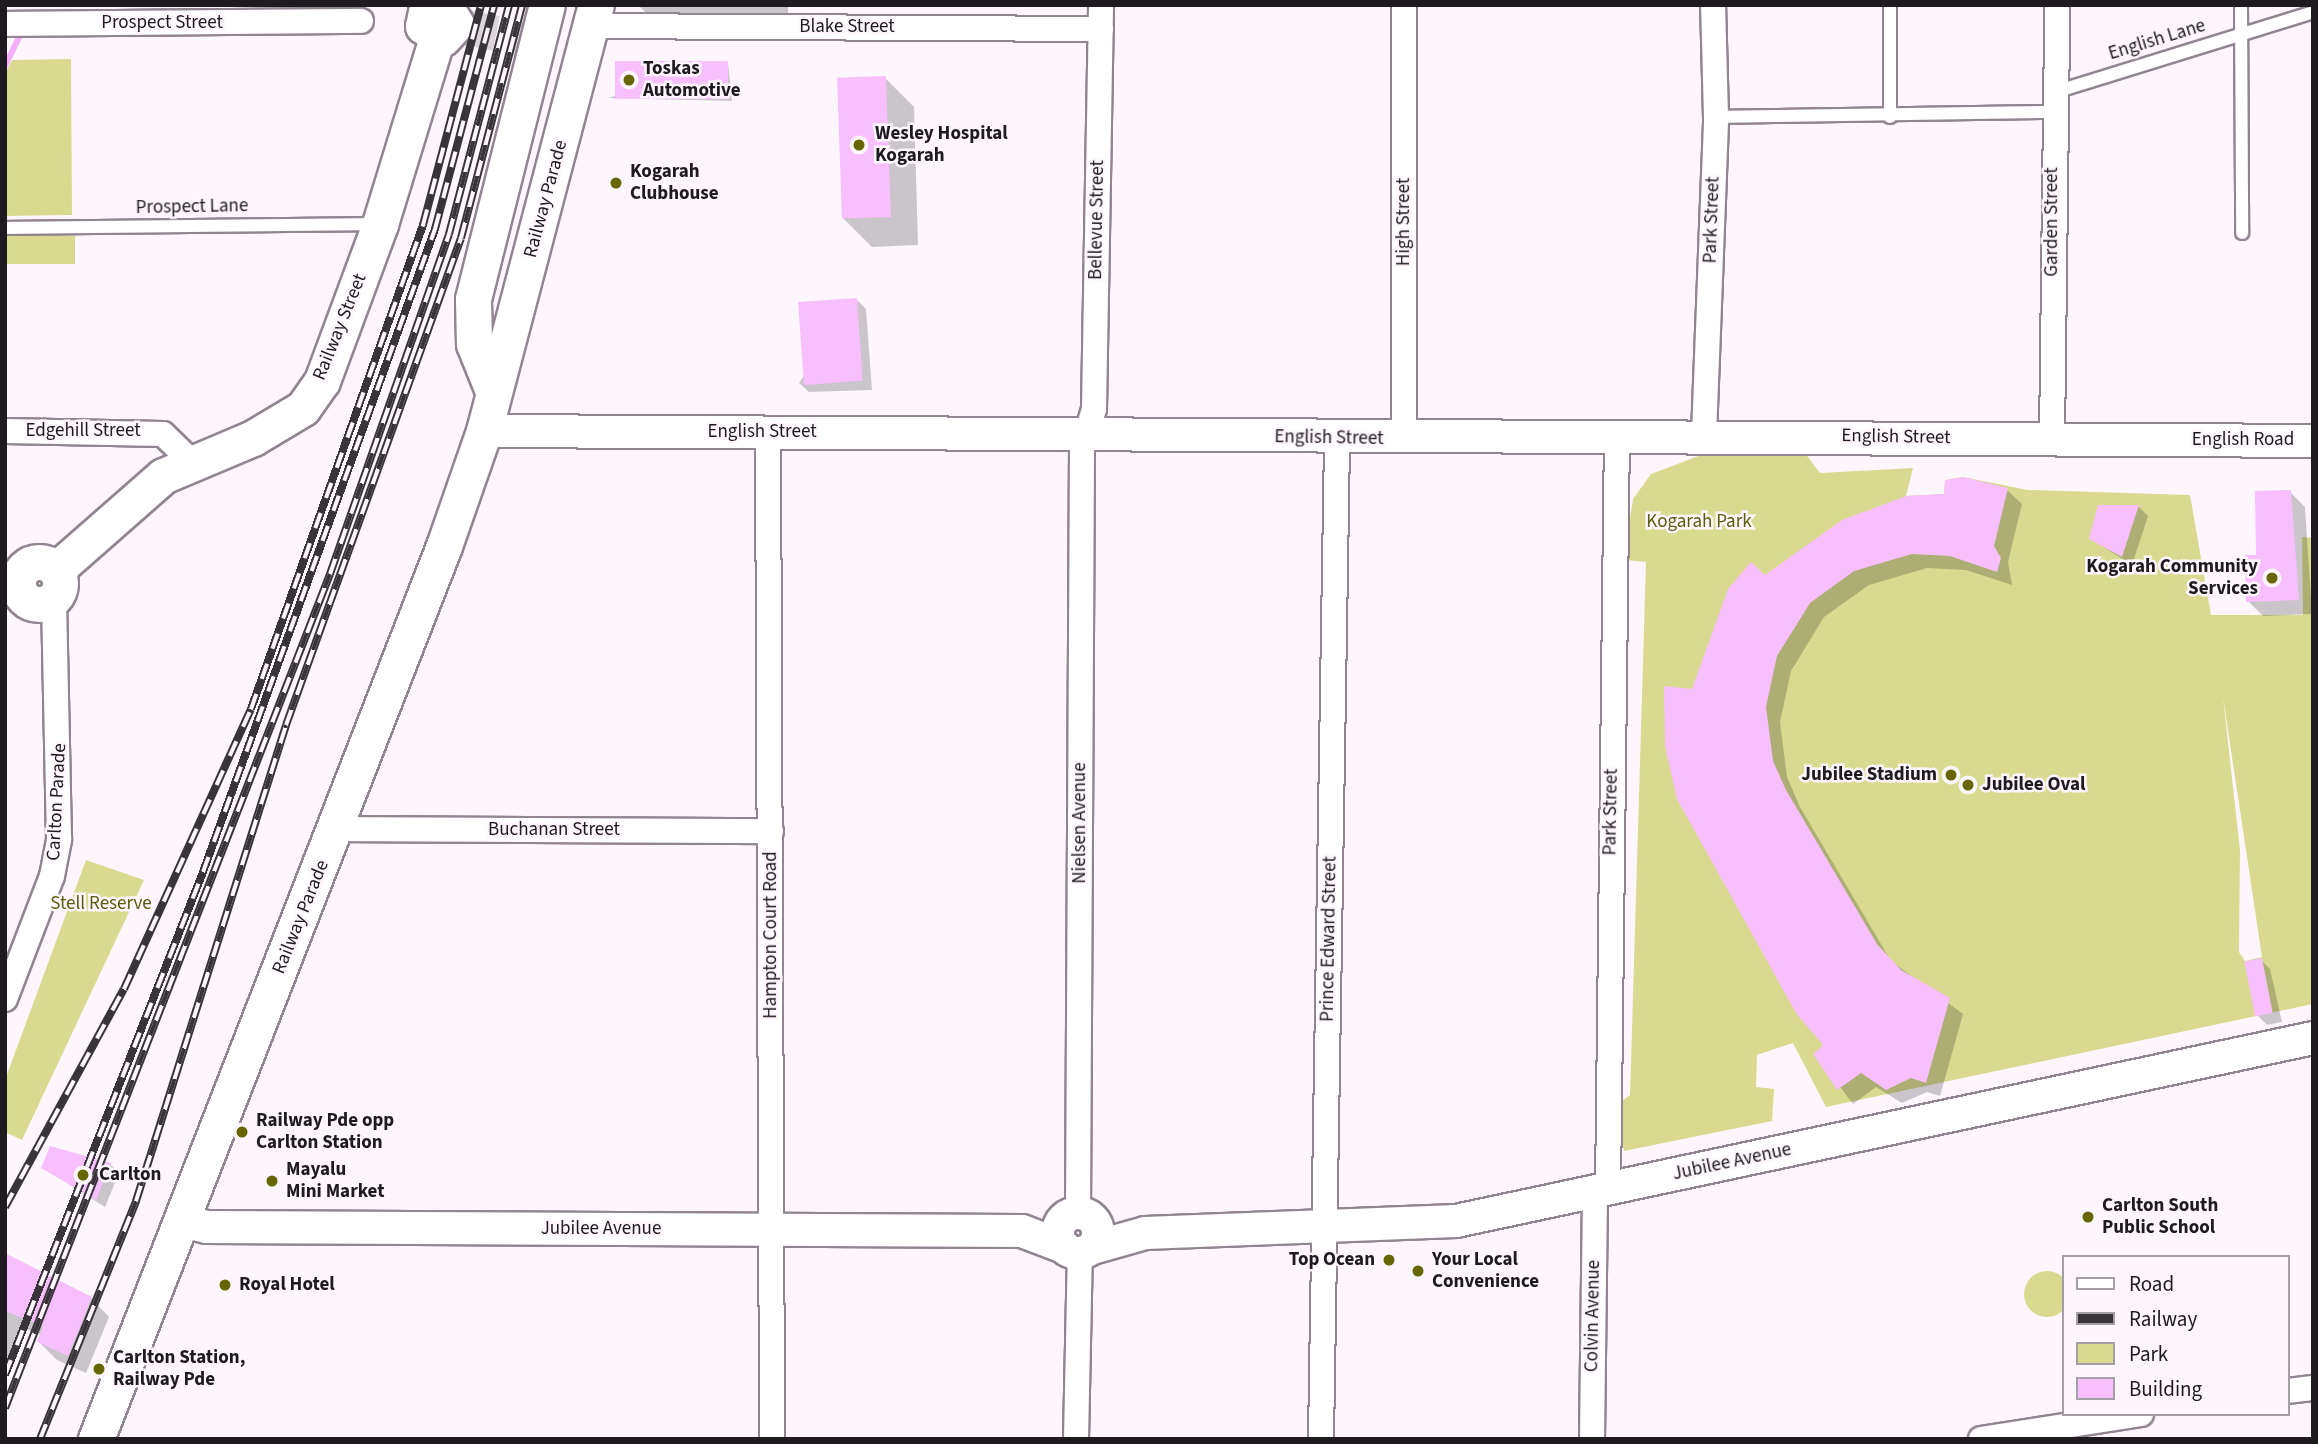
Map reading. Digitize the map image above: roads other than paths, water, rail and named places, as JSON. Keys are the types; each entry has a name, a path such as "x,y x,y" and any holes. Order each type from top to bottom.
{"main road":[{"path":"493,391 474,344 472,299 533,40 547,5"},
{"name":"Railway Parade","path":"96,1439 336,829 484,430 594,15"},
{"name":"Railway Street","path":"34,592 118,510 191,461 253,438 303,408 322,381 380,224 447,20"}],"street":[{"name":"High Street","path":"1404,5 1404,439"},
{"name":"Park Street","path":"1704,435 1716,117 1713,5"},
{"name":"Garden Street","path":"2052,439 2052,102 2057,5"},
{"name":"Blake Street","path":"594,15 1101,17"},
{"name":"Bellevue Street","path":"1086,433 1094,409 1101,17"},
{"name":"Prospect Street","path":"5,24 361,21"},
{"name":"English Street","path":"484,430 1086,433 1337,439 1704,435 2174,440"},
{"name":"Edgehill Street","path":"5,431 151,432 177,443 191,461"},
{"name":"Hampton Court Road","path":"768,432 772,1439"},
{"name":"Nielsen Avenue","path":"1076,1439 1086,433"},
{"name":"Park Street","path":"1601,1191 1617,435"},
{"name":"Prince Edward Street","path":"1321,1439 1337,439"},
{"name":"English Road","path":"2174,440 2313,441"},
{"name":"Carlton Parade","path":"5,999 52,876 59,839 34,592"},
{"name":"Buchanan Street","path":"336,829 771,831"},
{"name":"Jubilee Avenue","path":"181,1221 215,1228 1145,1233 1456,1221 2313,1038"},
{"name":"Colvin Avenue","path":"1592,1439 1601,1191"},
{"path":"2290,1391 2313,1388"},
{"path":"1981,1439 2128,1416"}],"lane":[{"path":"1890,5 1890,117"},
{"path":"2241,5 2242,233"},
{"name":"English Lane","path":"1716,117 1890,117 2052,102 2313,12"},
{"name":"Prospect Lane","path":"5,228 380,224"}],"waterway":[{"path":"5,66 20,35"}],"tunnel":[{"path":"462,26 525,39"}],"railway":[{"path":"5,1207 124,989 251,709 423,225 481,5"},
{"path":"5,1375 203,872 435,229 494,5"},
{"path":"5,1408 330,574 449,234 509,5"},
{"path":"40,1439 136,1201 286,725 461,238 522,5"}],"place":[{"name":"Toskas Automotive","path":"629,80"},
{"name":"Wesley Hospital Kogarah","path":"859,145"},
{"name":"Kogarah Clubhouse","path":"616,183"},
{"name":"Kogarah Community Services","path":"2272,578"},
{"name":"Jubilee Stadium","path":"1951,775"},
{"name":"Jubilee Oval","path":"1968,785"},
{"name":"Railway Pde opp Carlton Station","path":"242,1132"},
{"name":"Carlton","path":"83,1175"},
{"name":"Mayalu Mini Market","path":"272,1181"},
{"name":"Carlton South Public School","path":"2088,1217"},
{"name":"Top Ocean","path":"1389,1260"},
{"name":"Your Local Convenience","path":"1418,1271"},
{"name":"Royal Hotel","path":"225,1285"},
{"name":"Carlton Station, Railway Pde","path":"99,1369"}],"park label":[{"name":"Kogarah Park","path":"1699,522"},
{"name":"Stell Reserve","path":"101,904"}]}
